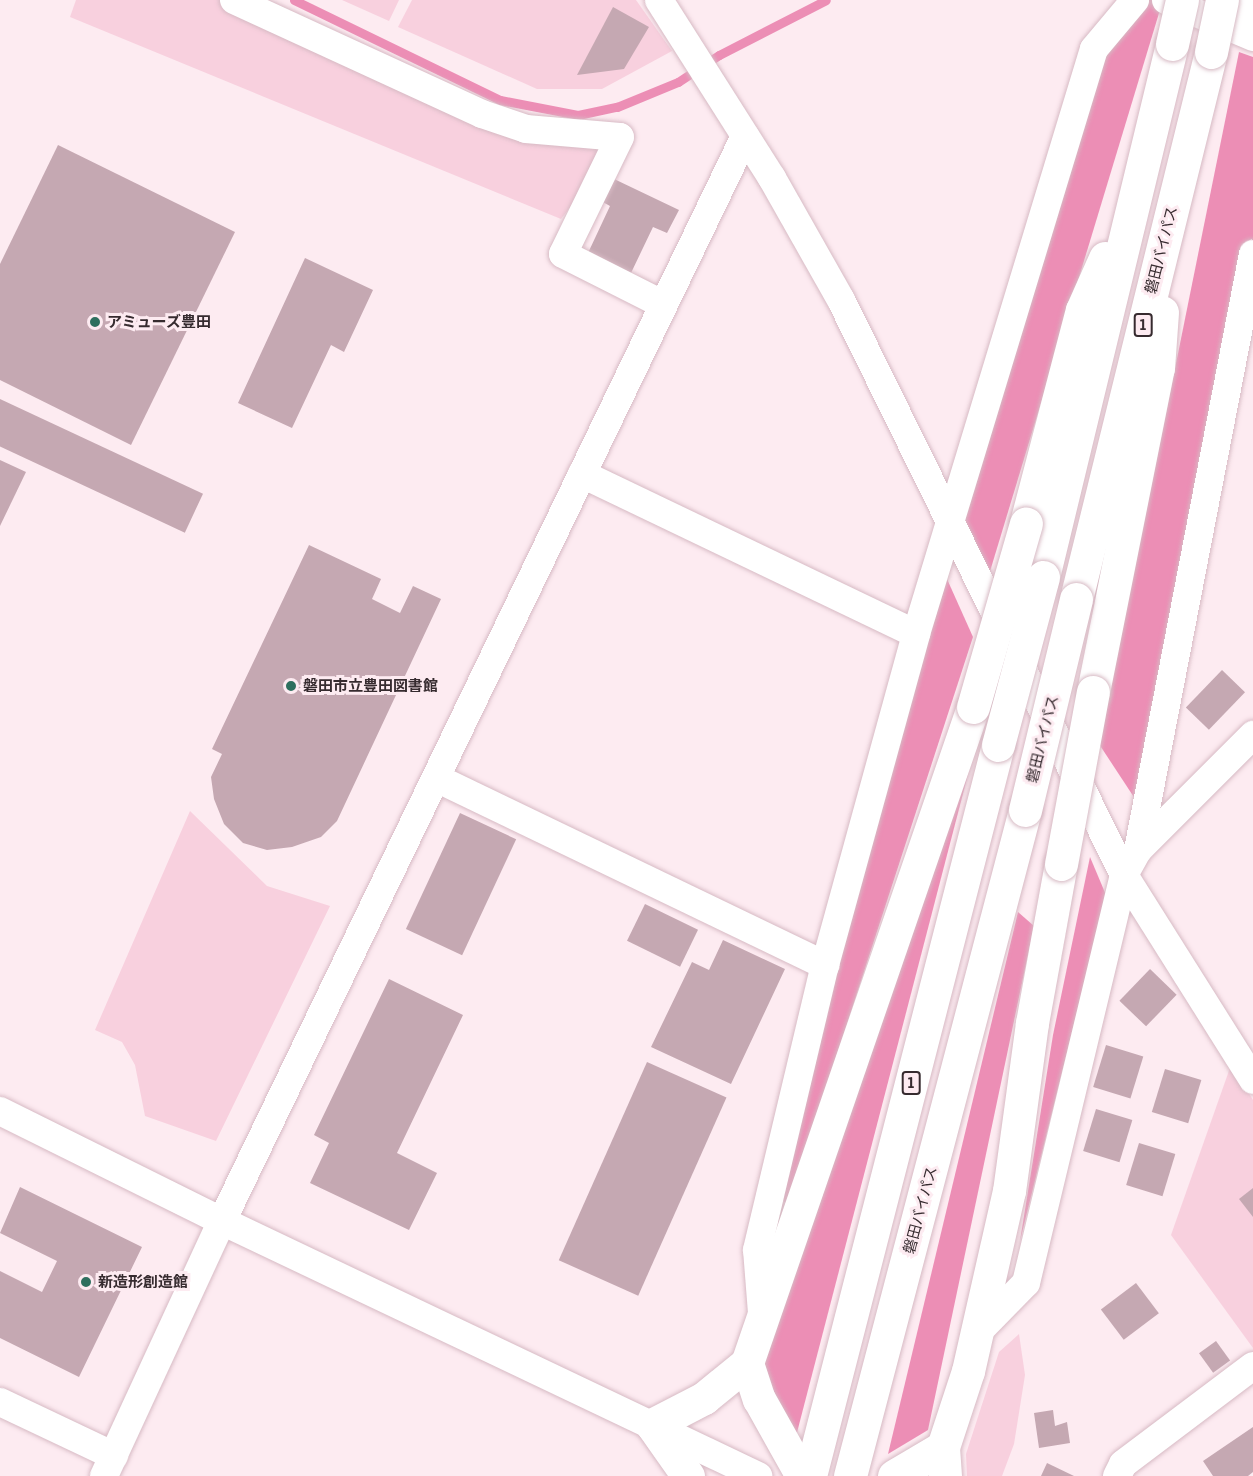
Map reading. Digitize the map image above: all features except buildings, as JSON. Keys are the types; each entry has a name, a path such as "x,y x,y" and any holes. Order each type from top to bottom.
{"highway":[{"name":"1","path":"810,1476 1042,577 1182,0"},
{"name":"磐田バイパス","path":"850,1476 1025,810 1222,0"},
{"path":"688,1476 652,1425 704,1398 747,1363 762,1313 822,1152 973,707 1026,523 1082,310 1139,184"},
{"path":"894,1476 944,1462 1009,1191 1032,1023 1093,692 1158,368 1170,212"},
{"path":"747,1363 759,1399 802,1476"}],"street":[{"path":"234,0 482,114 526,129 620,136 562,254 662,304"},
{"path":"659,0 745,136 841,300 950,525 1125,875 1253,1080"},
{"path":"762,1313 758,1251 825,965 916,634 1094,49 1135,0"},
{"path":"1166,0 1249,35 1253,0"},
{"path":"0,1402 109,1466 222,1221 662,304 745,136"},
{"path":"976,1335 1026,1282 1125,875 1138,850 1253,254"},
{"path":"582,474 916,634"},
{"path":"1138,850 1253,735"},
{"path":"436,778 825,965"},
{"path":"0,1111 222,1221 758,1476"},
{"path":"1118,1476 1123,1464 1253,1366"}],"shaded area":[{"path":"76,0 231,0 613,151 561,219 70,17"},
{"path":"342,0 399,0 389,21"},
{"path":"412,0 636,0 672,51 602,89 537,89 398,27"},
{"path":"1135,0 1163,0 988,578 950,525 1094,49"},
{"path":"1239,52 1253,57 1253,255 1145,814 1099,744"},
{"path":"947,579 973,637 788,1205 772,1190 913,646"},
{"path":"973,755 794,1444 747,1363"},
{"path":"190,811 267,886 330,906 216,1141 145,1116 135,1065 122,1042 95,1030"},
{"path":"1090,857 1106,895 1020,1241 1053,1035"},
{"path":"1018,912 1034,926 928,1430 888,1454"},
{"path":"1231,1065 1253,1100 1253,1348 1171,1235"},
{"path":"1019,1334 1025,1375 1014,1444 1002,1476 967,1476 966,1454 999,1352"}],"waterway":[{"path":"294,0 500,100 578,115 617,107 678,82 719,55 826,0"}],"place":[{"name":"アミューズ豊田","path":"95,322"},
{"name":"磐田市立豊田図書館","path":"291,686"},
{"name":"新造形創造館","path":"86,1282"}]}
